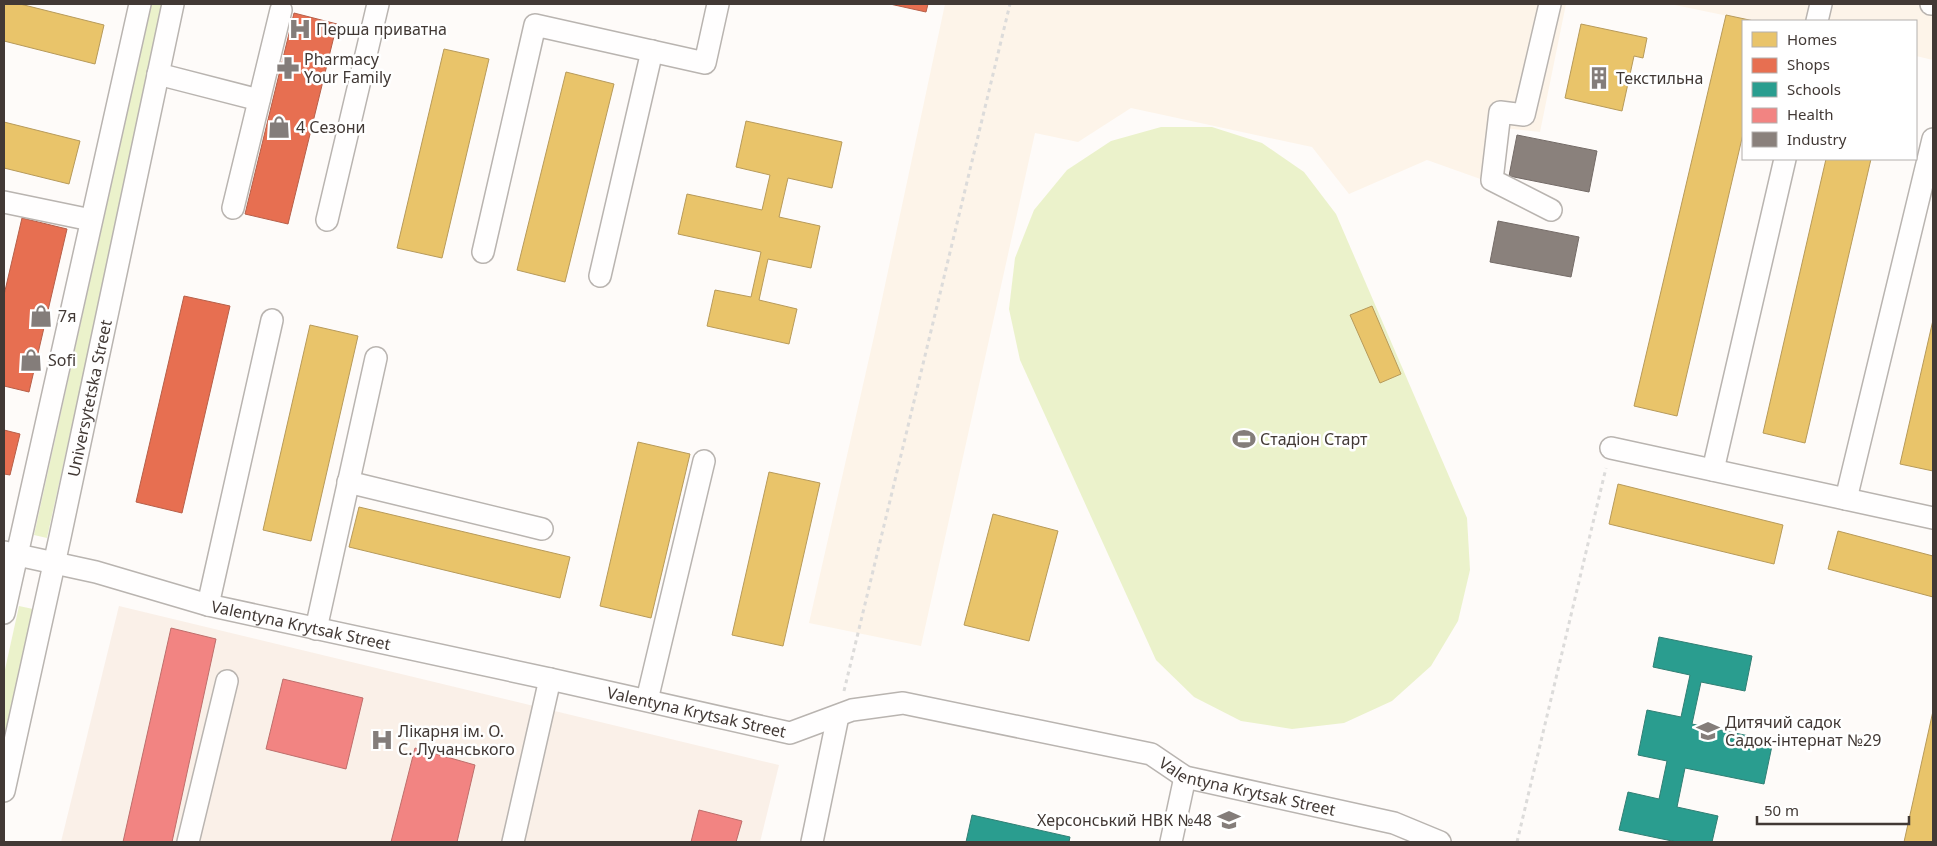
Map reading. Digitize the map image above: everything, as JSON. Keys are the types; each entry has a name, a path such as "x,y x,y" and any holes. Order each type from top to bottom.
{"street":[{"path":"4,613 11,554 91,220 140,4"},
{"name":"Universytetska Street","path":"4,791 173,4"},
{"path":"327,220 378,4"},
{"path":"483,252 534,25 705,63 718,4"},
{"path":"1550,4 1524,115 1500,112 1492,180 1551,210"},
{"path":"1817,20 1821,4"},
{"path":"233,208 281,10"},
{"path":"600,276 652,51"},
{"path":"158,74 259,100"},
{"path":"1846,499 1933,139"},
{"path":"1713,470 1785,160"},
{"path":"4,202 91,220"},
{"path":"208,605 272,320"},
{"path":"316,629 376,358"},
{"path":"1611,448 1933,518"},
{"path":"647,700 704,461"},
{"path":"348,482 542,530"},
{"name":"Valentyna Krytsak Street","path":"11,554 96,572 208,605 647,700 790,734 852,710 903,703 1151,754 1185,777 1394,823 1440,842"},
{"path":"512,842 550,679"},
{"path":"188,842 227,681"},
{"path":"812,840 838,716"},
{"path":"1172,842 1185,777"}],"path":[{"path":"838,716 1010,4"},
{"path":"1517,842 1611,448"}],"shaded area":[{"path":"945,4 1566,4 1540,132 1496,127 1486,181 1427,160 1349,194 1312,147 1131,108 1078,142 1035,133 921,646 809,623 875,332"},
{"path":"1670,4 1933,4 1933,60 1917,56 1917,20 1747,20"},
{"name":"Лікарня ім. О. С. Лучанського","path":"119,606 779,765 760,842 61,842"}],"green space":[{"path":"151,4 165,4 47,538 34,535"},
{"name":"Стадіон Старт","path":"1161,127 1212,127 1262,143 1304,172 1336,214 1467,518 1470,570 1458,621 1431,666 1392,701 1344,723 1292,729 1241,721 1194,697 1156,660 1020,360 1009,309 1015,258 1034,210 1067,170 1111,141"},
{"path":"19,606 33,609 4,740 4,674"}],"building: Homes":[{"path":"4,4 20,4 104,25 95,64 4,41"},
{"path":"1726,15 1749,20 1742,20 1742,138 1677,416 1634,406"},
{"name":"Текстильна","path":"1581,24 1647,38 1643,58 1634,56 1622,111 1565,98"},
{"path":"444,49 489,59 442,258 397,248"},
{"path":"566,72 614,84 565,282 517,270"},
{"path":"746,121 842,142 832,188 788,178 779,217 820,226 811,268 768,259 759,300 797,309 789,344 707,326 715,290 751,297 761,252 678,234 687,194 762,210 770,175 736,167"},
{"path":"4,122 80,141 69,184 4,168"},
{"path":"1826,160 1871,160 1805,443 1763,433"},
{"path":"1372,306 1401,374 1380,383 1350,315"},
{"path":"1933,320 1933,471 1900,464"},
{"path":"310,325 358,336 311,541 263,530"},
{"path":"638,442 690,454 651,618 600,606"},
{"path":"769,472 820,483 783,646 732,635"},
{"path":"1618,484 1783,525 1774,564 1609,524"},
{"path":"359,507 570,557 560,598 349,547"},
{"path":"993,514 1058,531 1029,641 964,625"},
{"path":"1838,531 1933,556 1933,597 1828,569"},
{"path":"1933,711 1933,842 1904,842"}],"building: Shops":[{"path":"890,4 928,4 926,12"},
{"path":"294,13 337,24 288,224 245,214"},
{"path":"22,218 67,229 29,392 4,386 4,295"},
{"path":"184,296 230,306 182,513 136,502"},
{"path":"4,430 20,434 10,475 4,474"}],"building: Schools":[{"path":"1659,637 1752,656 1745,691 1701,682 1692,724 1773,741 1764,784 1685,768 1677,807 1718,816 1712,842 1677,842 1619,830 1628,792 1659,799 1667,761 1638,755 1647,710 1681,717 1690,675 1653,667"},
{"path":"972,815 1070,837 1069,842 966,842"}],"building: Health":[{"path":"171,628 216,639 172,842 123,842"},
{"path":"283,679 363,698 346,769 266,749"},
{"path":"415,748 475,765 457,842 391,842"},
{"path":"699,810 742,821 736,842 691,842"}],"building: Industry":[{"path":"1517,135 1597,151 1589,192 1509,176"},
{"path":"1498,221 1579,237 1571,277 1490,262"}],"place":[{"name":"Перша приватна","path":"300,29"},
{"name":"Pharmacy Your Family","path":"288,68"},
{"name":"Текстильна","path":"1599,78"},
{"name":"4 Сезони","path":"279,127"},
{"name":"7я","path":"41,316"},
{"name":"Sofi","path":"31,360"},
{"name":"Стадіон Старт","path":"1244,439"},
{"name":"Дитячий садок Садок-інтернат №29","path":"1708,731"},
{"name":"Лікарня ім. О. С. Лучанського","path":"382,740"},
{"name":"Херсонський НВК №48","path":"1229,820"}]}
